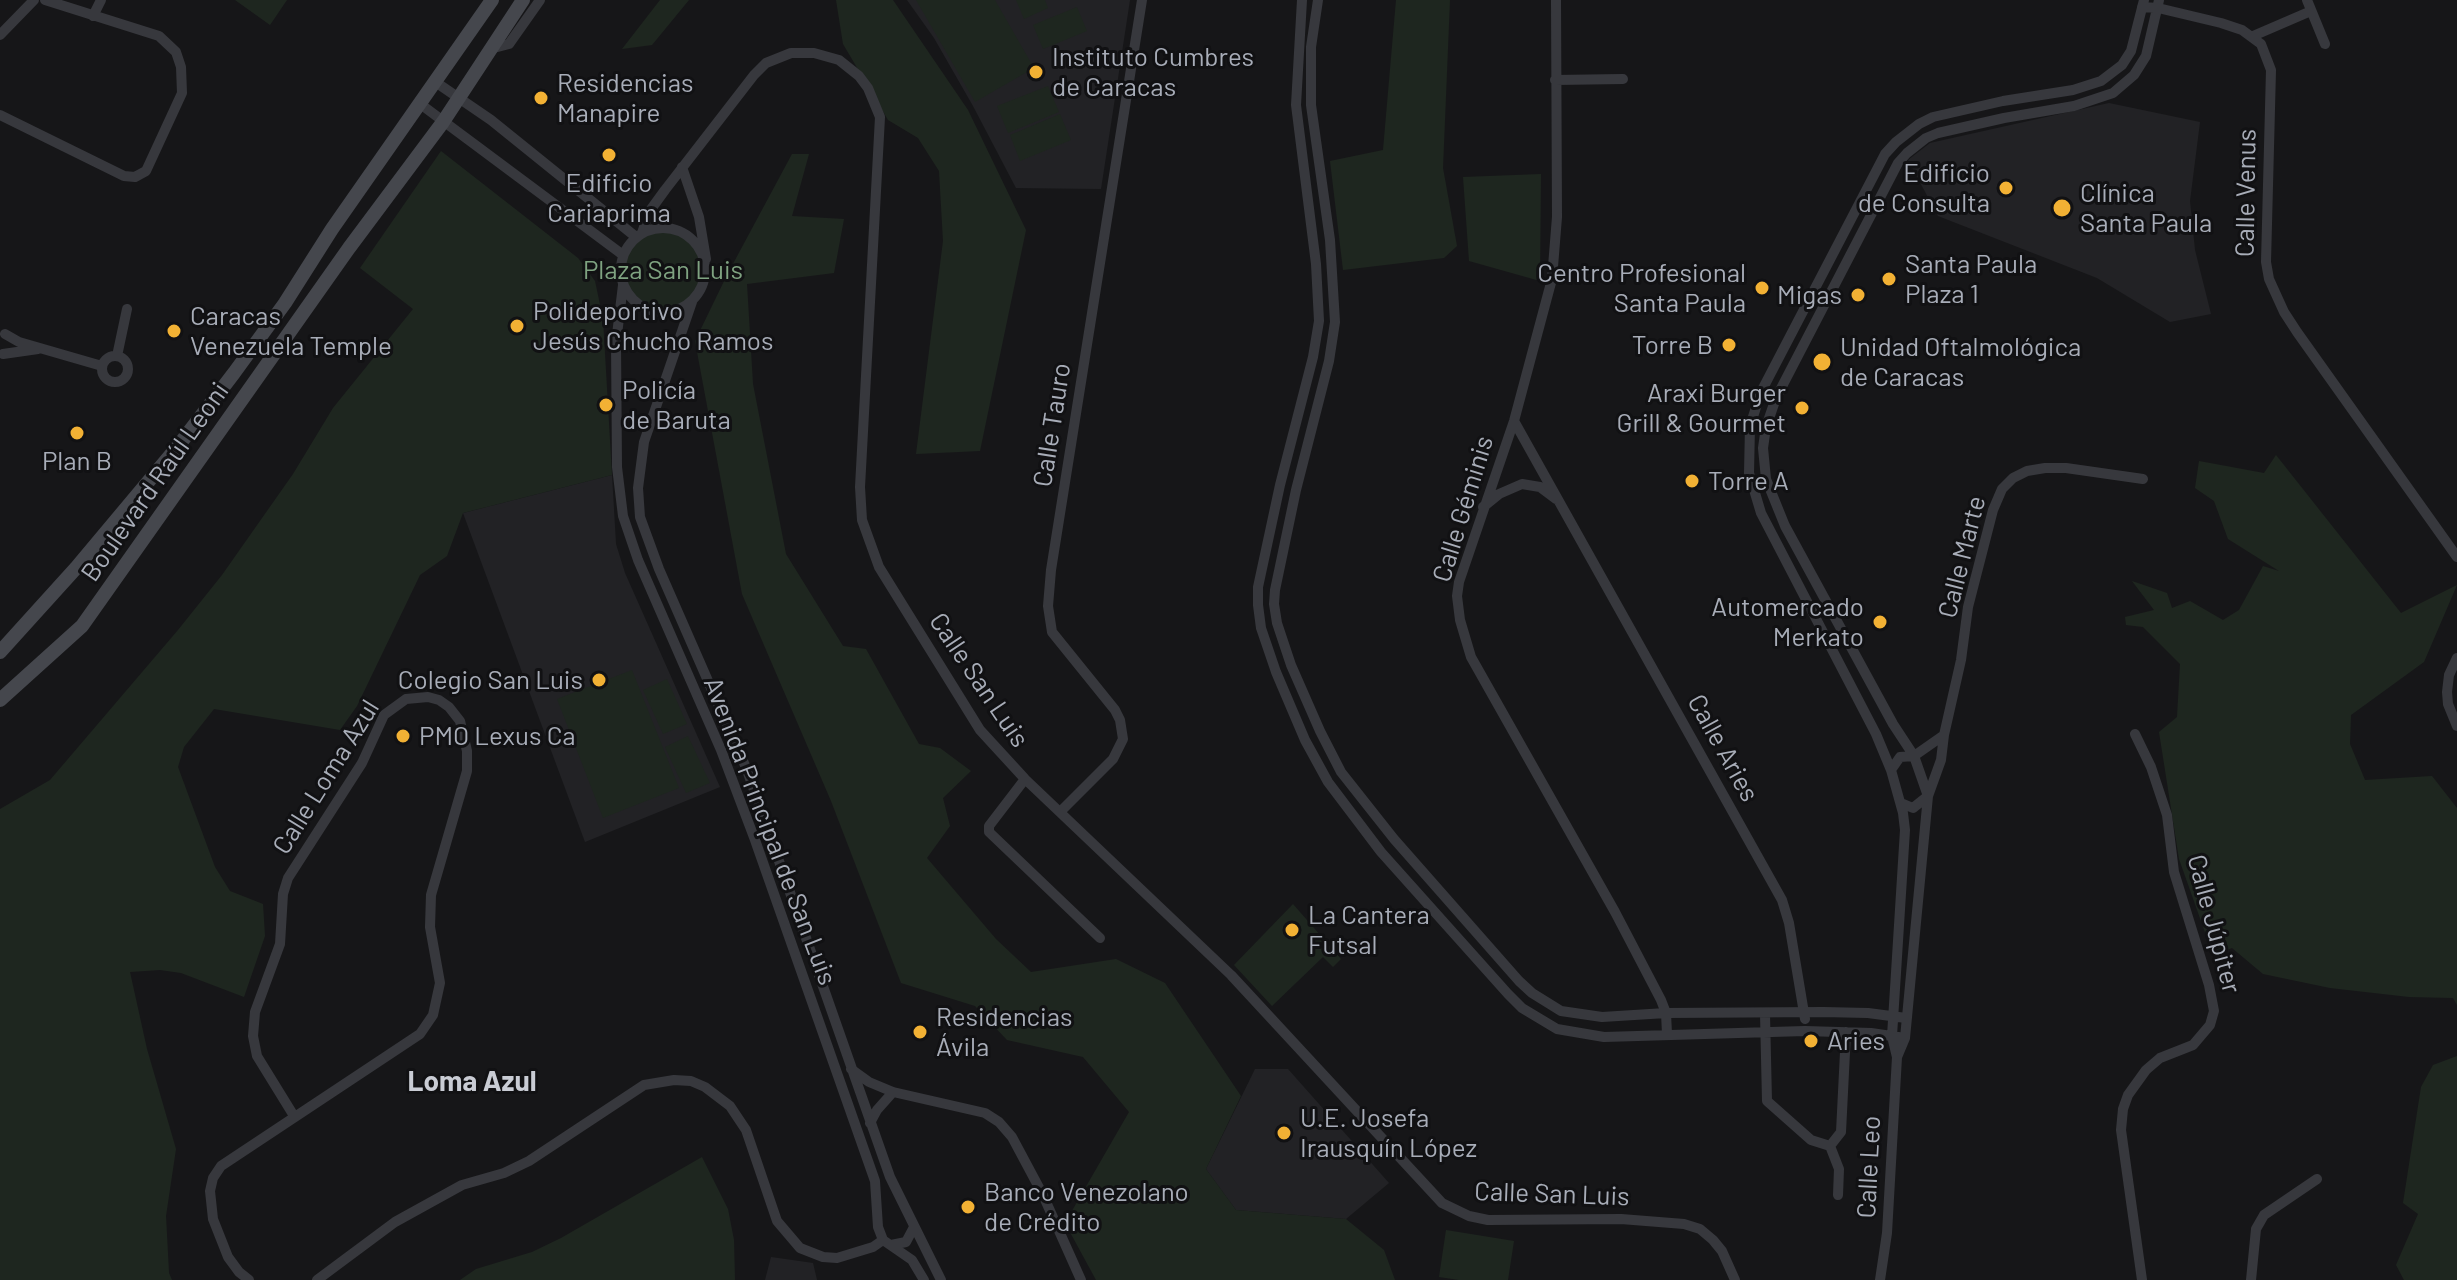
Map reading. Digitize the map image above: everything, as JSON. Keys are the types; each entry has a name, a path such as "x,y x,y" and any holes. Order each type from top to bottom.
{"main road":[{"name":"Boulevard Raúl Leoni","path":"0,652 76,568 179,445 234,373 492,0"},
{"name":"Boulevard Raúl Leoni","path":"0,700 82,626 340,261 443,122 523,0"}],"street":[{"path":"0,35 34,0"},
{"path":"0,115 124,176 135,177 146,171 182,93 181,67 176,52 159,36 45,0"},
{"path":"93,16 101,0"},
{"path":"490,49 509,44 540,0"},
{"name":"Calle Tauro","path":"1060,812 1113,759 1123,739 1115,710 1052,632 1048,606 1051,570 1142,0"},
{"path":"1302,0 1296,105 1316,264 1319,321 1258,587 1258,605 1267,649 1317,764 1341,801 1404,878 1508,994 1540,1020 1565,1031 1604,1037 1805,1031 1871,1033 1905,1038"},
{"path":"1318,0 1311,47 1311,105 1330,240 1335,322 1329,361 1296,490 1274,604 1287,654 1332,755 1353,789 1519,981 1561,1011 1602,1017 1666,1013 1823,1012 1906,1018"},
{"name":"Calle Géminis","path":"1556,0 1557,217 1552,279 1514,421 1482,509 1457,596 1463,638 1471,657 1615,912 1666,1013 1667,1034"},
{"path":"2143,4 2158,4 2253,36 2309,5 2325,44"},
{"name":"Calle Leo","path":"1880,1280 1887,1233 1897,1057 1892,1036 1905,830 1901,803 1876,734 1761,513 1748,462 1748,438 1755,407 1885,154 1919,124 1941,115 2073,90 2101,81 2127,58 2143,4"},
{"path":"1901,803 1913,808 1928,796 1914,756 1893,724 1785,526 1766,479 1763,460 1764,438 1771,412 1898,163 1907,153 1938,133 2074,106 2113,93 2134,75 2146,56 2158,4"},
{"name":"Calle Venus","path":"2253,36 2267,55 2271,70 2266,262 2275,295 2297,332 2457,557"},
{"name":"Calle San Luis","path":"639,235 649,212 682,167 766,63 791,53 826,56 850,68 868,88 880,117 860,487 862,520 879,567 980,730 1025,779 1231,975 1442,1203 1469,1216 1488,1220 1621,1219 1665,1220 1684,1224 1700,1229 1713,1240 1722,1251 1735,1280"},
{"path":"1555,80 1623,79"},
{"path":"434,81 491,120 639,235"},
{"path":"419,103 623,255"},
{"path":"682,167 705,243 705,265 703,285 692,302 676,311 658,313 633,301 623,285 623,255 639,235 658,228 682,232 695,242 705,265"},
{"name":"Avenida Principal de San Luis","path":"623,285 616,343 617,467 623,516 638,560 721,750 755,840 875,1181 877,1223 887,1242"},
{"name":"Avenida Principal de San Luis","path":"692,302 644,442 638,488 640,517 651,550 747,770 890,1177 941,1280"},
{"path":"117,356 127,309"},
{"path":"2,332 19,342 102,366"},
{"path":"2,332 8,345 2,356"},
{"path":"2,356 44,349"},
{"path":"117,356 127,363 128,372 117,383 107,380 102,366 108,358 117,356"},
{"name":"Calle Aries","path":"1514,421 1782,900 1805,1031"},
{"name":"Calle Marte","path":"1928,796 1941,760 1968,607 1993,510 2002,489 2013,478 2027,471 2045,468 2143,479"},
{"path":"1482,509 1499,494 1522,484 1540,487 1559,501"},
{"path":"2457,658 2449,675 2447,692 2448,704 2457,726"},
{"name":"Calle Loma Azul","path":"249,1280 239,1272 220,1240 211,1206 213,1178 221,1166 420,1034 433,1015 440,983 430,927 431,895 467,771 467,751 460,721 439,700 428,697 406,699 384,715 362,763 288,878 283,894 280,944 255,1012 253,1036 257,1056 294,1116"},
{"name":"Calle Júpiter","path":"2135,734 2151,767 2167,815 2174,872 2214,1011 2210,1025 2193,1045 2160,1058 2146,1070 2128,1095 2123,1109 2121,1130 2142,1280"},
{"path":"1891,770 1900,757 1914,756 1944,735"},
{"path":"1025,779 989,826 989,832 1100,938"},
{"name":"Calle Leo","path":"1897,1057 1905,1038 1928,796"},
{"path":"1404,878 1417,866"},
{"path":"1823,1012 1819,1022 1825,1032"},
{"path":"1868,1013 1873,1025 1871,1033"},
{"path":"1765,1014 1767,1101 1811,1140 1830,1146"},
{"path":"1830,1146 1841,1132 1846,1032"},
{"path":"850,1069 869,1082 893,1092 985,1113 999,1122 1012,1137 1043,1195 1081,1280"},
{"path":"317,1280 395,1222 462,1185 504,1173 529,1161 644,1085 674,1080 691,1081 705,1087 730,1106 746,1130 777,1221 800,1248 823,1257 837,1258 887,1242 906,1242 914,1227"},
{"path":"870,1123 893,1092"},
{"path":"1830,1146 1839,1169 1838,1195"},
{"path":"2251,1280 2256,1229 2264,1215 2317,1179"},
{"path":"887,1242 912,1260 924,1280"}],"shaded area":[{"name":"Instituto Cumbres de Caracas","path":"907,0 1130,0 1101,189 1016,188 934,38"},
{"name":"Clínica Santa Paula","path":"2109,103 2200,122 2190,201 2195,250 2211,314 2170,322 2097,278 1938,216 1908,160 1930,143"},
{"name":"Colegio San Luis","path":"612,475 616,544 625,573 720,787 585,842 463,513"},
{"name":"U.E. Josefa Irausquín López","path":"1255,1069 1288,1069 1389,1183 1346,1219 1236,1210 1206,1169"},
{"path":"771,1257 813,1263 817,1280 765,1280"}],"green space":[{"path":"235,0 287,0 270,25"},
{"path":"660,0 689,0 652,45 622,49"},
{"path":"836,0 893,0 968,110 1026,230 980,451 916,454 943,241 939,171 918,138 888,120 843,44"},
{"path":"916,0 995,0 1034,68 975,102"},
{"path":"1016,0 1045,0 1048,8 1024,19"},
{"path":"1396,0 1450,0 1443,168 1457,246 1444,258 1343,270 1330,161 1383,150"},
{"path":"1077,7 1087,31 1043,49 1033,25"},
{"path":"1048,86 1059,112 1008,133 997,106"},
{"path":"1060,114 1071,140 1020,161 1010,135"},
{"path":"441,151 578,258 595,281 603,319 612,475 463,513 447,556 420,575 357,706 340,730 214,709 184,747 178,767 215,867 230,891 263,904 265,936 244,997 181,973 160,970 130,972 147,1049 176,1149 166,1216 172,1280 0,1280 0,809 50,780 178,630 222,575 293,474 333,408 413,309 360,268"},
{"path":"792,154 809,154 792,216 844,219 834,273 747,284 753,384 786,554 843,646 866,649 919,744 940,748 971,771 943,798 950,826 927,858 996,939 1031,972 1116,959 1165,983 1241,1096 1206,1169 1236,1210 1346,1219 1384,1250 1395,1280 1096,1280 1065,1223 1129,1112 1083,1057 1007,1040 975,1006 901,983 831,801 742,594 695,341"},
{"path":"1541,174 1540,281 1469,261 1463,177"},
{"name":"Plaza San Luis","path":"655,228 671,228 687,235 698,246 705,270 702,286 693,300 671,312 655,312 639,305 628,294 621,278 621,262 628,246 639,235"},
{"path":"2276,455 2401,613 2457,585 2424,662 2351,715 2350,744 2365,780 2432,776 2457,808 2457,1005 2453,998 2409,997 2330,988 2263,974 2232,948 2213,955 2179,859 2159,732 2177,717 2180,664 2143,627 2126,625 2125,617 2154,610 2132,581 2167,593 2172,608 2190,601 2223,620 2239,610 2263,566 2279,571 2228,539 2214,501 2195,488 2199,461 2264,473"},
{"path":"632,670 679,788 603,818 557,699"},
{"path":"667,679 687,724 663,734 643,690"},
{"path":"688,736 710,783 686,793 665,747"},
{"name":"La Cantera Futsal","path":"1293,904 1341,959 1333,967 1323,957 1272,1006 1234,965"},
{"path":"2457,1056 2457,1280 2404,1280 2396,1265 2418,1214 2403,1203 2421,1087 2433,1065"},
{"path":"702,1157 728,1209 734,1240 735,1280 460,1280 476,1269 532,1252 561,1238"},
{"path":"1446,1230 1514,1241 1508,1280 1439,1277"}],"place":[{"name":"Instituto Cumbres de Caracas","path":"1036,72"},
{"name":"Residencias Manapire","path":"541,98"},
{"name":"Edificio Cariaprima","path":"609,155"},
{"name":"Edificio de Consulta","path":"2006,188"},
{"name":"Clínica Santa Paula","path":"2062,208"},
{"name":"Santa Paula Plaza 1","path":"1889,279"},
{"name":"Centro Profesional Santa Paula","path":"1762,288"},
{"name":"Migas","path":"1858,295"},
{"name":"Polideportivo Jesús Chucho Ramos","path":"517,326"},
{"name":"Caracas Venezuela Temple","path":"174,331"},
{"name":"Torre B","path":"1729,345"},
{"name":"Unidad Oftalmológica de Caracas","path":"1822,362"},
{"name":"Policía de Baruta","path":"606,405"},
{"name":"Araxi Burger Grill & Gourmet","path":"1802,408"},
{"name":"Plan B","path":"77,433"},
{"name":"Torre A","path":"1692,481"},
{"name":"Automercado Merkato","path":"1880,622"},
{"name":"Colegio San Luis","path":"599,680"},
{"name":"PMO Lexus Ca","path":"403,736"},
{"name":"La Cantera Futsal","path":"1292,930"},
{"name":"Residencias Ávila","path":"920,1032"},
{"name":"Aries","path":"1811,1041"},
{"name":"U.E. Josefa Irausquín López","path":"1284,1133"},
{"name":"Banco Venezolano de Crédito","path":"968,1207"}],"district":[{"name":"Loma Azul","path":"472,1082"}]}
